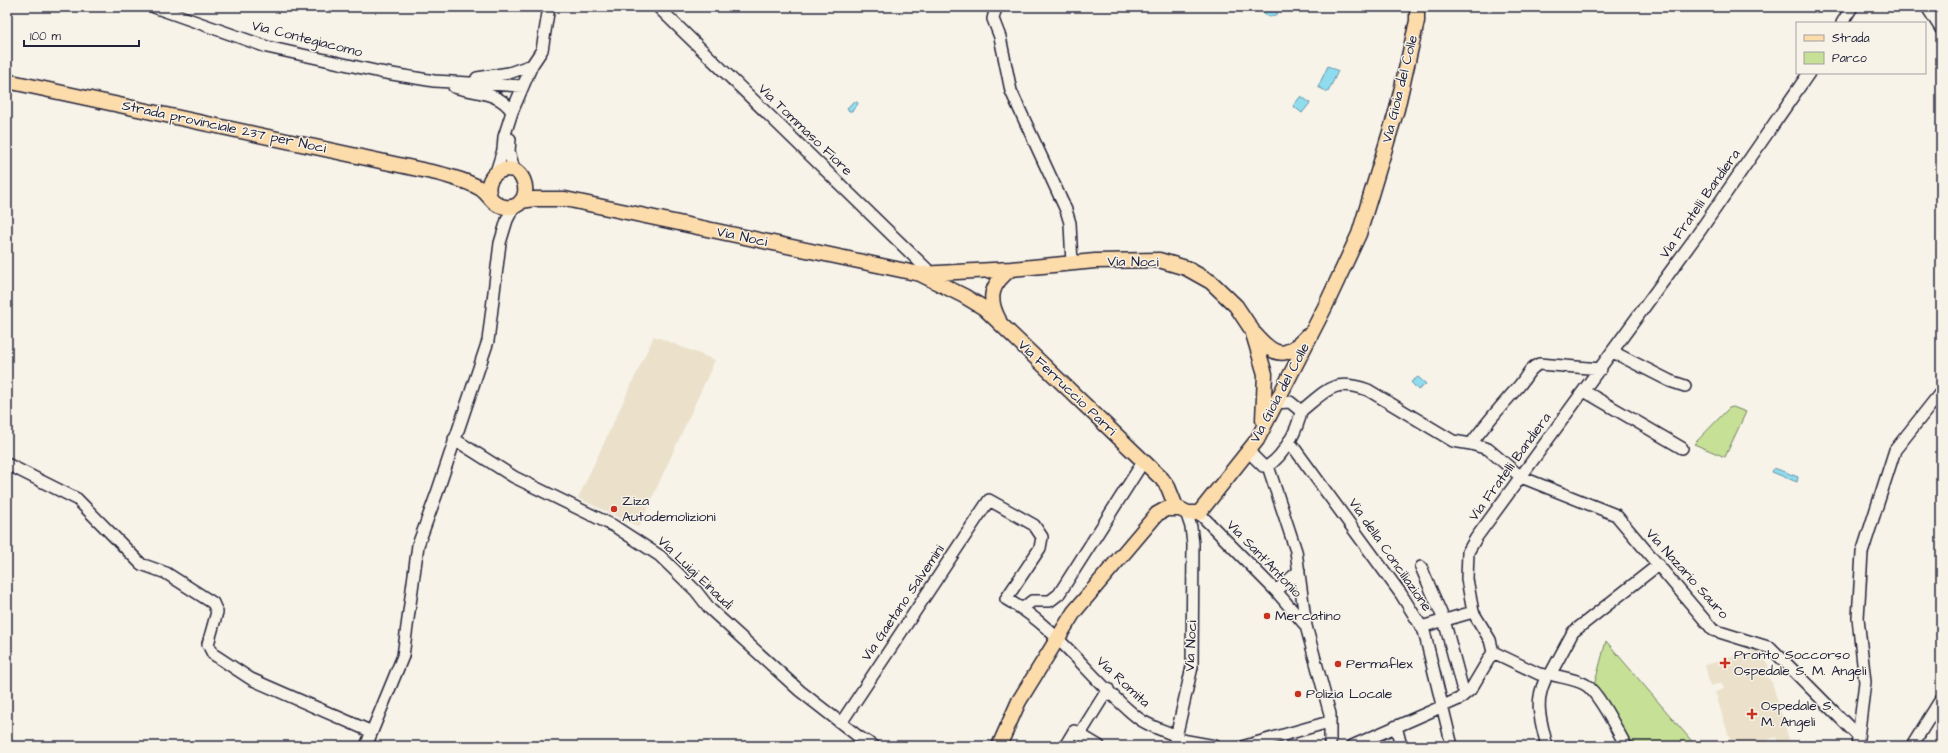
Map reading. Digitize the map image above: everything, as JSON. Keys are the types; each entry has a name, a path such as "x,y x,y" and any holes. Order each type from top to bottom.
{"main road":[{"name":"Via Gioia del Colle","path":"1188,511 1248,451 1261,432 1315,327 1359,234 1397,109 1417,21 1417,7"},
{"name":"Strada provinciale 237 per Noci","path":"7,81 441,174 469,182 481,189 493,200"},
{"path":"505,169 519,175 526,188 517,203 504,207 493,200 488,188 494,174 505,169"},
{"name":"Strada provinciale 237 per Noci","path":"441,174 469,176 494,174"},
{"name":"Via Noci","path":"519,175 539,189 565,200"},
{"name":"Via Noci","path":"517,203 535,199 565,200 926,274 1011,270 1095,261 1159,260 1186,268 1211,282 1236,306 1252,330 1265,374 1265,406 1261,432"},
{"path":"1000,323 994,311 993,294 996,282 1011,270"},
{"name":"Via Ferruccio Parri","path":"926,274 984,308 1162,479 1168,487 1174,505 1188,511"},
{"path":"1252,330 1265,346 1276,352 1287,353 1298,346 1315,327"},
{"path":"1157,514 1162,492 1162,479"},
{"path":"999,746 1019,701 1074,612 1157,514 1166,509 1188,511"}],"street":[{"name":"Via Contegiacomo","path":"154,7 168,10 267,47 380,72 434,81 497,97 507,104 512,112"},
{"path":"494,174 503,150 504,137 512,112 532,65 542,50 550,7"},
{"name":"Via Tommaso Fiore","path":"658,7 926,274"},
{"path":"996,7 993,19 1000,37 1011,91 1066,210 1070,223 1072,264"},
{"path":"1843,22 1852,7"},
{"path":"1927,7 1941,29"},
{"name":"Via Contegiacomo","path":"434,81 493,76 509,73 532,65"},
{"name":"Via Fratelli Bandiera","path":"1493,652 1490,640 1473,612 1466,579 1468,552 1476,538 1601,369 1697,235 1808,74"},
{"name":"Via Contegiacomo","path":"434,81 523,86"},
{"path":"512,112 509,151 519,175"},
{"path":"366,746 403,656 418,545 488,341 500,243 499,213 493,200"},
{"path":"500,243 507,220 517,203"},
{"path":"1613,352 1670,381 1685,386"},
{"path":"1472,444 1488,420 1534,366 1539,364 1601,369"},
{"name":"Via Nazario Sauro","path":"1301,411 1323,393 1341,384 1352,385 1368,390 1453,441 1472,444 1488,449 1521,477 1616,515 1713,630 1771,648 1857,735"},
{"path":"1584,391 1682,448"},
{"path":"1857,746 1857,735 1865,682 1858,618 1862,553 1895,450 1941,392"},
{"path":"1248,451 1263,466 1268,466 1274,462 1289,441 1299,422 1301,411 1290,402 1275,403"},
{"name":"Via Luigi Einaudi","path":"454,439 514,477 614,526 660,556 696,591 710,609 800,691 859,737 874,746"},
{"name":"Via della Conciliazione","path":"1289,441 1402,594 1424,631 1452,746"},
{"path":"1023,608 1032,601 1050,601 1058,594 1143,462"},
{"path":"7,464 77,499 141,564 166,572 213,603 217,612 208,644 213,654 250,679 372,732"},
{"path":"1268,466 1296,550 1306,626 1330,714 1330,746"},
{"name":"Via Gaetano Salvemini","path":"841,723 989,500"},
{"name":"Via Romita","path":"989,500 1034,525 1042,537 1040,548 1006,599 1023,608 1044,624 1057,639 1138,719 1176,740 1215,746"},
{"name":"Via Noci","path":"1176,740 1192,667 1193,544 1188,511"},
{"name":"Via Sant'Antonio","path":"1188,511 1276,591 1306,626"},
{"path":"1548,746 1538,708 1539,693 1573,632 1658,565"},
{"path":"1421,567 1444,620 1462,687"},
{"path":"1276,591 1299,571"},
{"path":"1421,626 1473,612"},
{"path":"1352,746 1442,705 1459,699 1470,688 1493,652 1539,674 1578,681 1588,686 1607,712 1626,746"},
{"path":"1065,746 1077,733 1108,690"},
{"path":"1912,746 1941,699"},
{"path":"1245,746 1329,722"},
{"path":"1396,726 1401,746"},
{"path":"1077,733 1099,746"}],"shaded area":[{"path":"654,336 715,360 639,527 578,498"},
{"name":"Ospedale S. M. Angeli","path":"1759,649 1762,658 1765,658 1769,667 1759,671 1761,677 1766,676 1772,682 1791,746 1779,746 1776,737 1750,746 1732,746 1715,692 1724,689 1722,683 1710,686 1705,665"}],"green space":[{"path":"1733,407 1746,412 1725,457 1694,444 1729,408"},
{"path":"1606,641 1696,746 1630,746 1593,690"}],"water":[{"path":"1261,7 1280,8 1276,15 1270,17 1264,14"},
{"path":"1328,66 1338,71 1328,92 1318,87"},
{"path":"1301,96 1310,103 1302,113 1293,106"},
{"path":"853,102 857,102 858,104 852,111 849,111 847,108"},
{"path":"1418,377 1426,384 1418,390 1411,382"},
{"path":"1774,468 1798,477 1797,482 1772,472"}],"place":[{"name":"Ziza Autodemolizioni","path":"614,509"},
{"name":"Mercatino","path":"1267,616"},
{"name":"Pronto Soccorso Ospedale S. M. Angeli","path":"1725,663"},
{"name":"Permaflex","path":"1338,664"},
{"name":"Polizia Locale","path":"1298,694"},
{"name":"Ospedale S. M. Angeli","path":"1752,714"}]}
